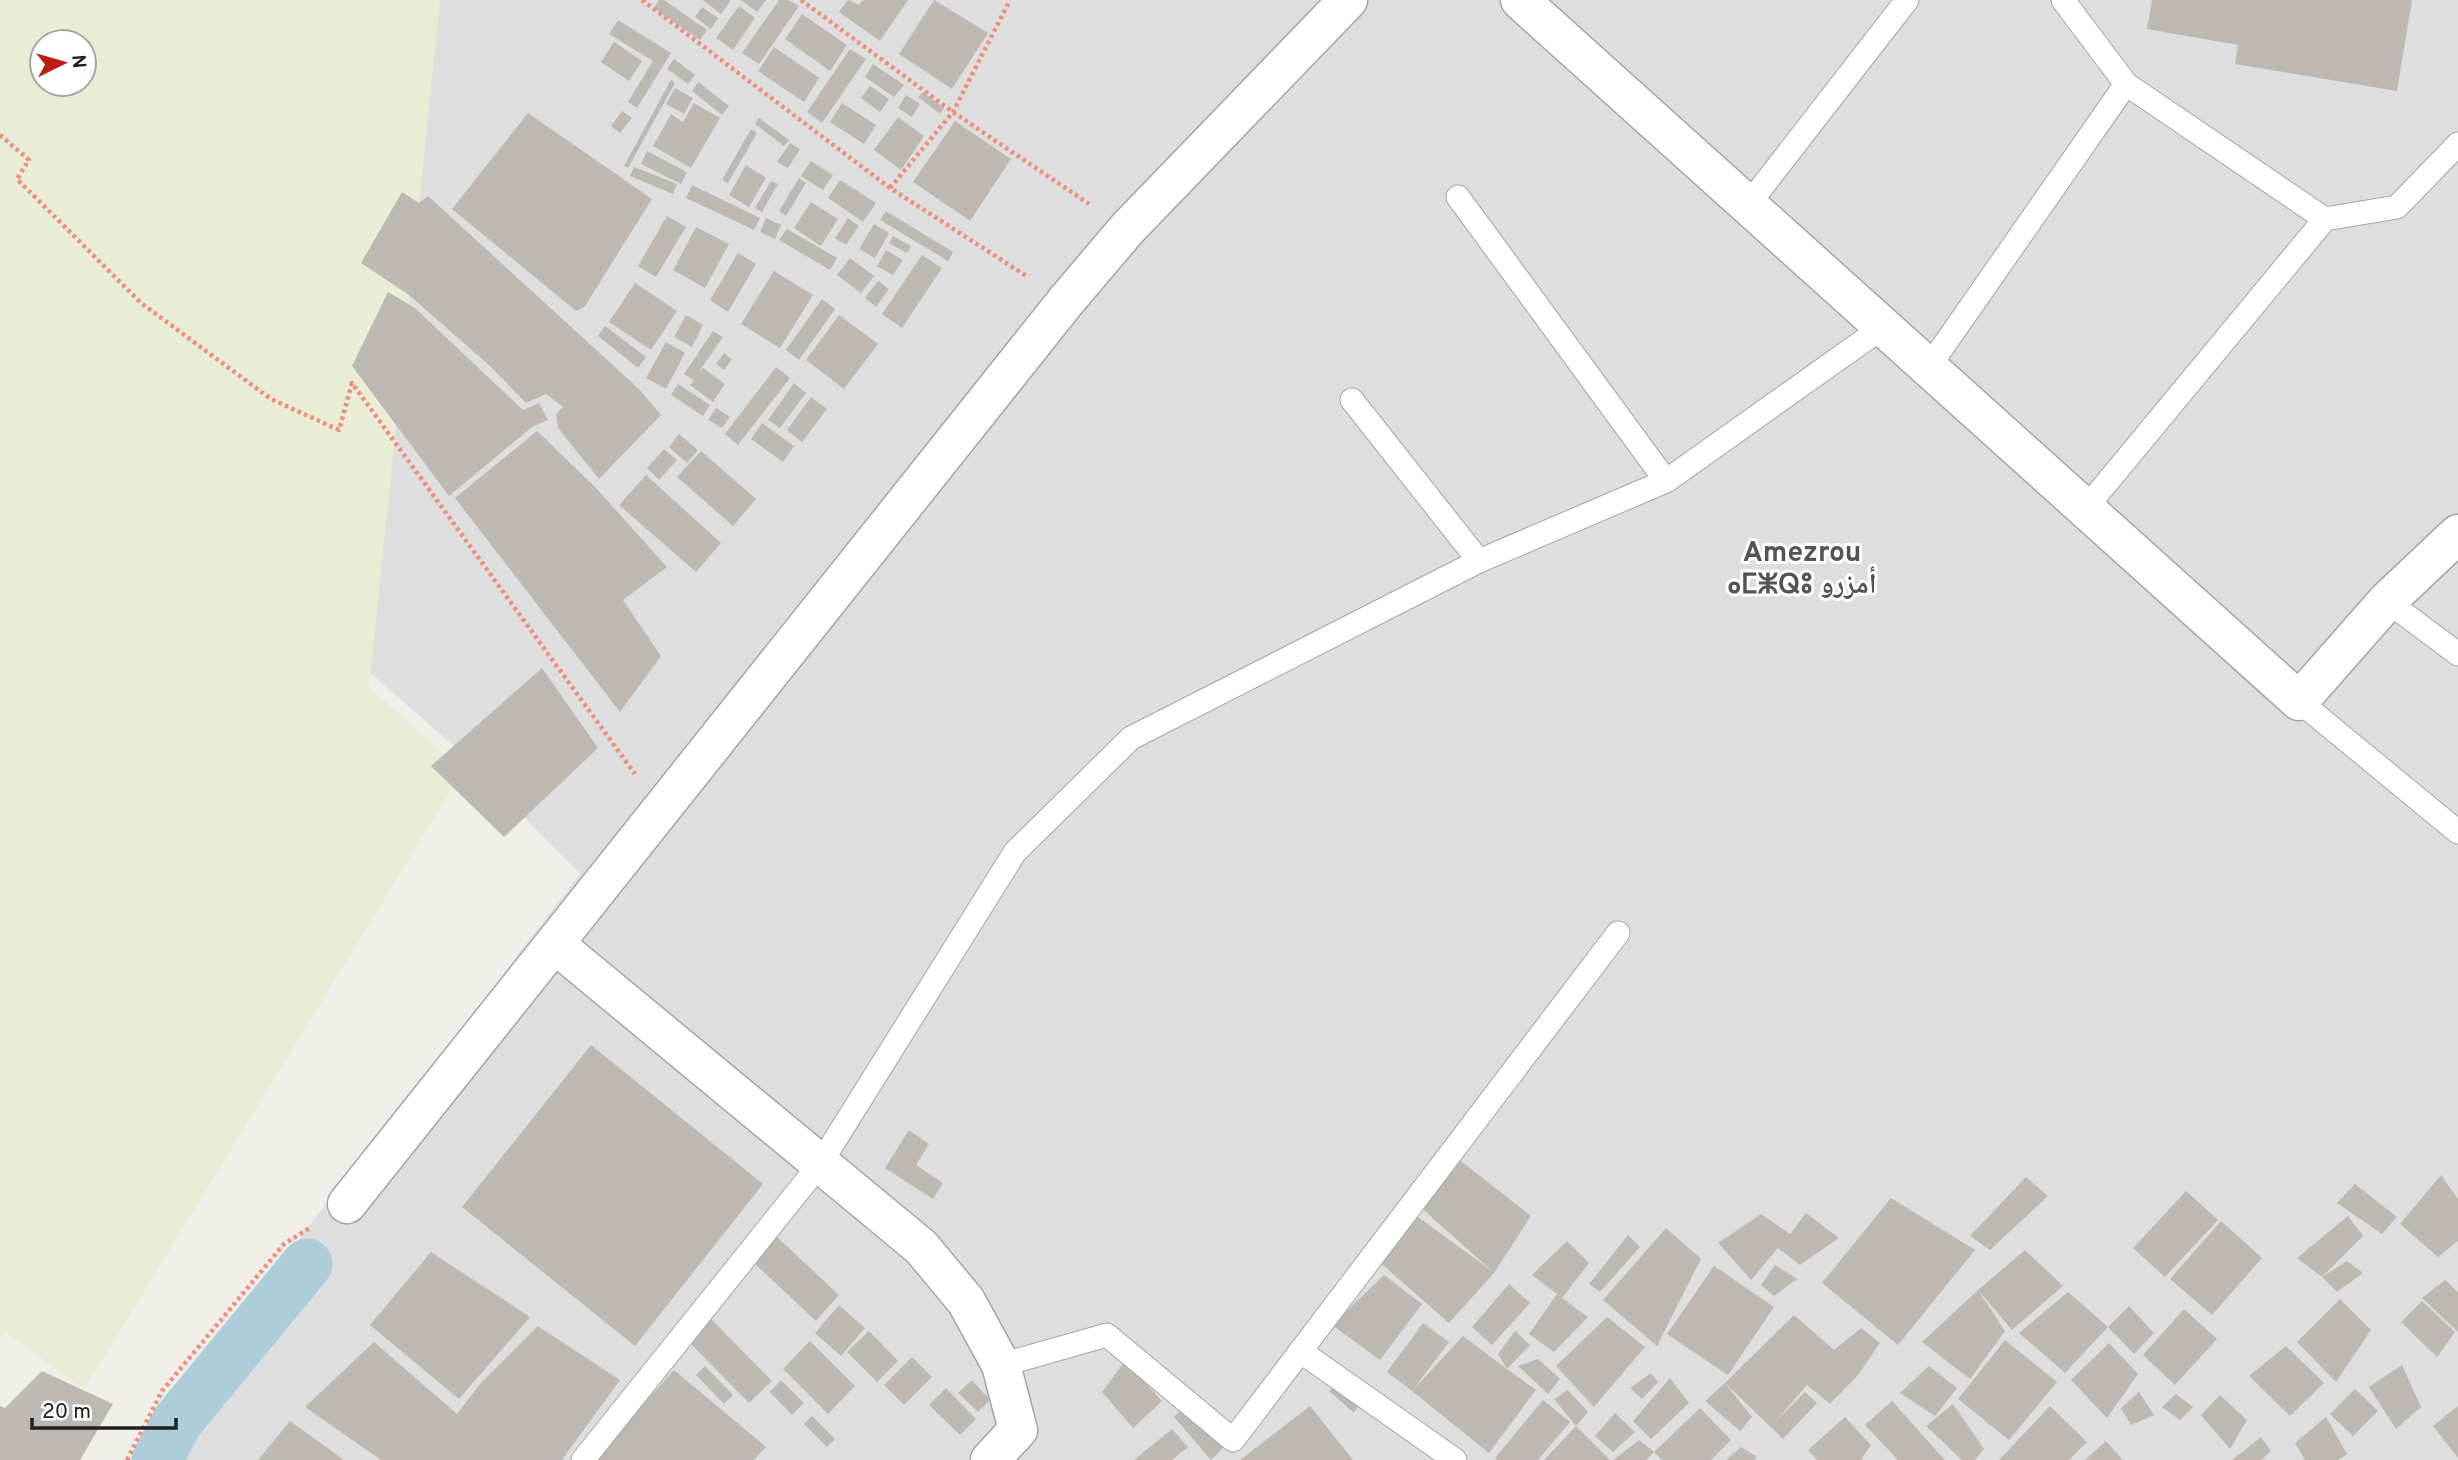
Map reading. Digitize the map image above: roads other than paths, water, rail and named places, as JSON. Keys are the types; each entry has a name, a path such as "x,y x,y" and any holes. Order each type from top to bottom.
{"street":[{"path":"347,1204 556,945 659,810 1066,301 1127,229 1348,0"},
{"path":"1520,0 2299,701 2388,601 2458,534"},
{"path":"556,945 921,1247 966,1301 1001,1365 1024,1445 990,1460"}],"lane":[{"path":"1748,205 1907,0"},
{"path":"2063,0 2126,84 2325,219"},
{"path":"1928,368 2126,84"},
{"path":"2085,509 2325,219 2397,207 2458,144"},
{"path":"1458,197 1666,481"},
{"path":"583,1460 820,1164 1015,852 1130,738 1479,561 1666,481 1883,327"},
{"path":"1352,400 1479,561"},
{"path":"2388,601 2458,654"},
{"path":"2299,701 2458,832"},
{"path":"1001,1365 1107,1335 1233,1440 1618,933"},
{"path":"1300,1351 1455,1460"}],"waterway":[{"path":"157,1460 177,1422 307,1264"}],"district":[{"name":"Amezrou ⴰⵎⵥⵕⵓ أمزرو","path":"1802,567"}]}
